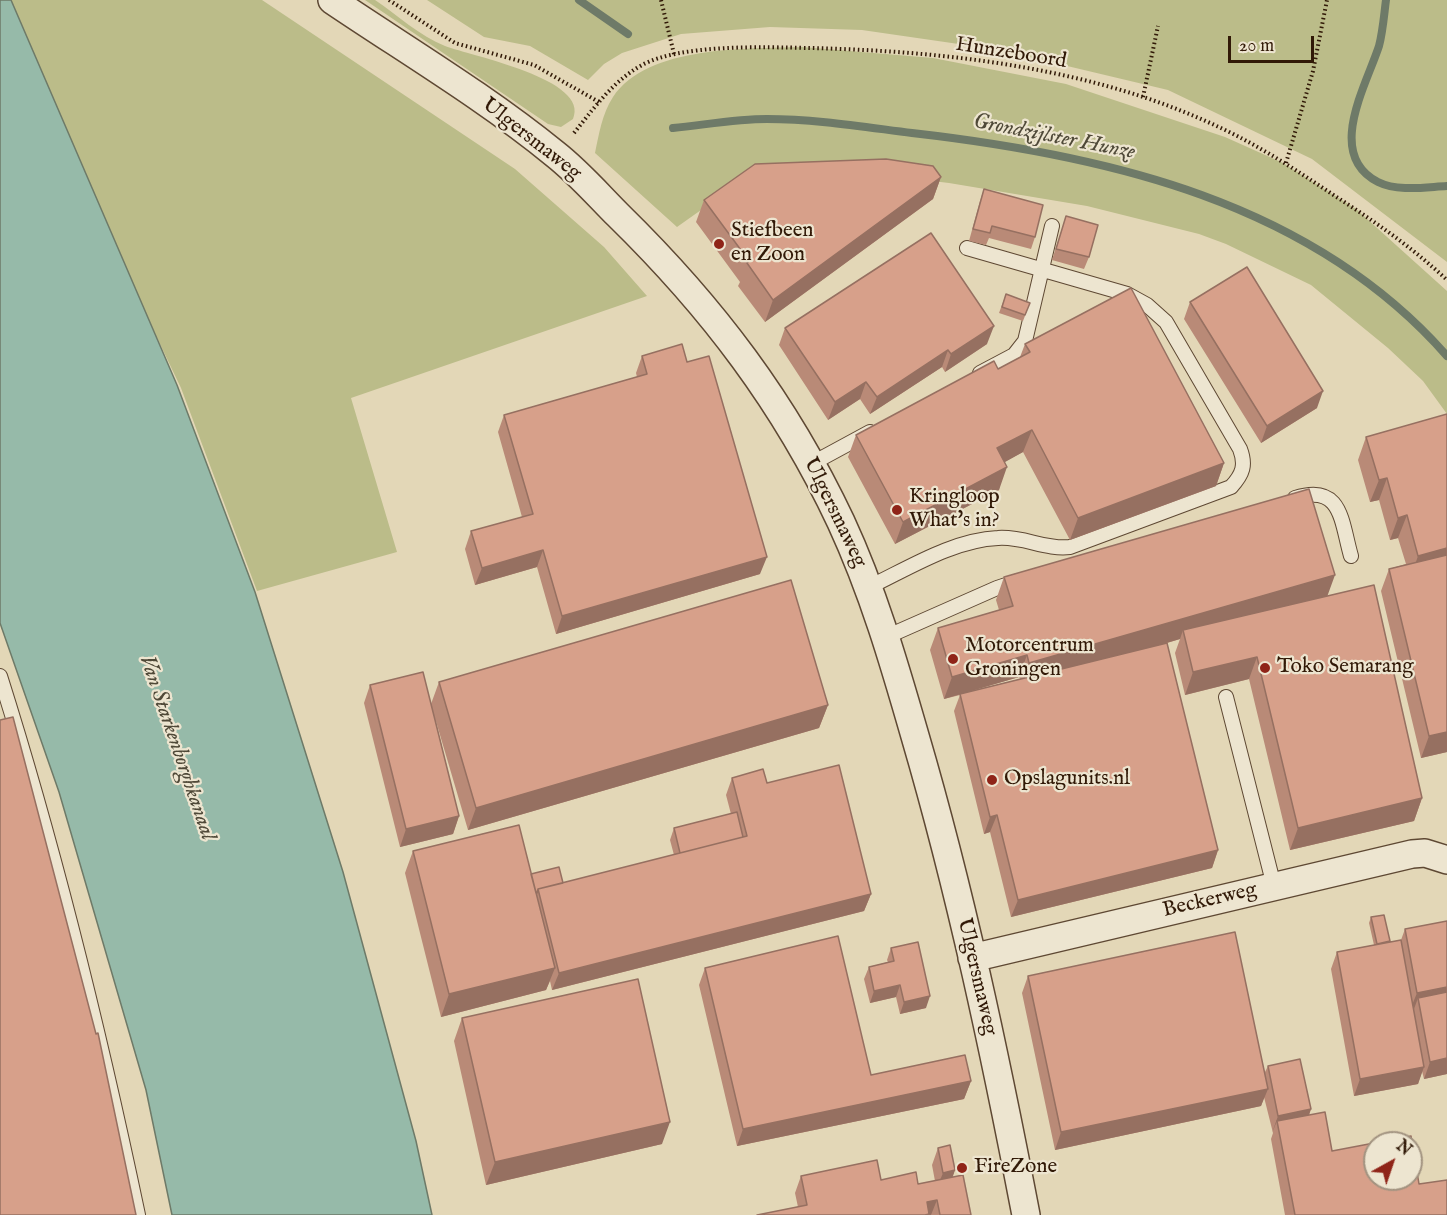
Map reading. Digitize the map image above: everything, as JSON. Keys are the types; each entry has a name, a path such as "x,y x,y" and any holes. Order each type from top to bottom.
{"street":[{"name":"Ulgersmaweg","path":"332,0 498,111 557,156 668,264 703,303 734,341 811,464 841,521 869,586 937,810 972,958 1026,1215"},
{"name":"Beckerweg","path":"972,958 1412,854 1425,853 1447,860"}],"lane":[{"path":"963,382 1020,349 1028,333 1052,226"},
{"path":"869,586 977,540 1015,538 1058,548 1070,547 1231,487 1243,471 1244,461 1240,449 1158,312 1127,294 967,248"},
{"path":"811,464 882,425"},
{"path":"1277,503 1310,493 1329,497 1336,505 1351,556"},
{"path":"886,637 997,588 1031,577"},
{"path":"0,676 19,738 105,1059 138,1215"},
{"path":"1226,696 1274,886"}],"path":[{"path":"389,0 455,42 534,65 599,102"},
{"path":"661,0 674,54"},
{"path":"1286,163 1313,71 1327,0"},
{"path":"1143,97 1158,26"},
{"name":"Hunzeboord","path":"557,156 599,102 626,75 642,65 674,54 773,47 848,49 1020,68 1081,80 1143,97 1224,129 1286,163 1362,213 1447,280"}],"green space":[{"path":"11,0 262,0 515,169 604,247 647,296 351,398 397,552 257,591 181,388 128,277"},
{"path":"365,0 375,0 436,42 526,71 547,81 564,92 574,105 573,119 561,127 548,124"},
{"path":"427,0 1447,0 1447,262 1312,159 1168,90 1000,50 862,30 770,27 681,34 622,53 604,64 588,80 530,46 484,37"},
{"path":"802,47 933,58 1066,84 1225,137 1283,163 1356,209 1447,291 1447,414 1423,381 1388,348 1311,285 1226,244 1199,234 1087,206 949,183 875,174 742,181 677,227 595,153 604,117 613,97 629,80 650,68 700,53 754,48"}],"water":[{"name":"Van Starkenborghkanaal","path":"0,0 11,0 177,385 255,592 343,872 416,1141 432,1215 172,1215 146,1090 59,792 0,623"}],"building":[{"path":"886,159 933,166 941,177 773,300 747,263 749,261 704,200 755,164"},
{"path":"984,189 1043,205 1035,237 992,226 990,233 973,229"},
{"path":"1066,216 1098,225 1089,257 1056,249"},
{"path":"931,233 994,326 951,354 948,350 877,397 866,382 835,402 785,328"},
{"path":"1247,267 1323,391 1267,426 1190,302"},
{"path":"1131,288 1224,463 1078,518 1032,430 997,448 1007,467 903,522 856,435 994,361 998,369 1030,352 1025,344"},
{"path":"1006,294 1030,303 1025,315 1002,307"},
{"path":"682,344 687,362 709,356 767,557 562,616 543,550 482,568 471,531 533,514 504,415 647,374 642,356"},
{"path":"1447,414 1447,548 1418,556 1407,515 1398,518 1387,478 1379,480 1366,437"},
{"path":"1309,489 1335,575 1029,663 1027,655 952,677 938,628 1013,606 1004,577"},
{"path":"1447,555 1447,732 1429,736 1389,569"},
{"path":"791,580 828,705 476,808 439,682"},
{"path":"1374,585 1422,798 1298,828 1257,657 1193,672 1183,630"},
{"path":"1167,643 1218,850 1018,900 997,815 990,817 960,694"},
{"path":"423,672 459,816 406,829 370,685"},
{"path":"13,717 96,1034 98,1033 136,1215 0,1215 0,720"},
{"path":"839,765 871,894 559,973 538,889 747,836 732,778 763,769 767,783"},
{"path":"737,812 743,837 680,853 674,828"},
{"path":"519,825 555,968 449,994 413,851"},
{"path":"559,867 563,883 538,889 536,893 531,874"},
{"path":"1384,915 1390,941 1377,944 1371,917"},
{"path":"1447,921 1447,987 1417,993 1405,929"},
{"path":"1235,932 1268,1089 1061,1132 1028,976"},
{"path":"838,936 871,1075 965,1055 971,1081 743,1129 705,968"},
{"path":"1401,940 1424,1067 1360,1079 1337,952"},
{"path":"918,942 930,996 904,1002 900,985 874,991 869,967 894,961 891,948"},
{"path":"638,979 670,1122 495,1162 462,1018"},
{"path":"1447,992 1447,1058 1430,1062 1418,998"},
{"path":"1300,1059 1311,1109 1278,1116 1268,1066"},
{"path":"1325,1112 1332,1151 1363,1145 1363,1191 1423,1191 1423,1183 1447,1180 1447,1215 1295,1215 1277,1121"},
{"path":"950,1145 955,1170 943,1173 938,1148"},
{"path":"877,1160 881,1180 916,1172 918,1184 963,1175 971,1215 940,1215 937,1200 927,1202 929,1214 925,1215 757,1215 807,1205 801,1176"}],"waterway":[{"path":"579,0 628,34"},
{"path":"1386,0 1379,46 1354,119 1352,138 1354,155 1362,170 1386,185 1412,188 1447,186"},
{"name":"Grondzijlster Hunze","path":"673,128 755,119 821,122 985,143 1058,155 1131,173 1202,195 1270,224 1334,259 1393,303 1447,356"}],"place":[{"name":"Stiefbeen en Zoon","path":"719,244"},
{"name":"Kringloop What's in?","path":"897,510"},
{"name":"Motorcentrum Groningen","path":"953,659"},
{"name":"Toko Semarang","path":"1265,668"},
{"name":"Opslagunits.nl","path":"992,780"},
{"name":"FireZone","path":"962,1168"}]}
